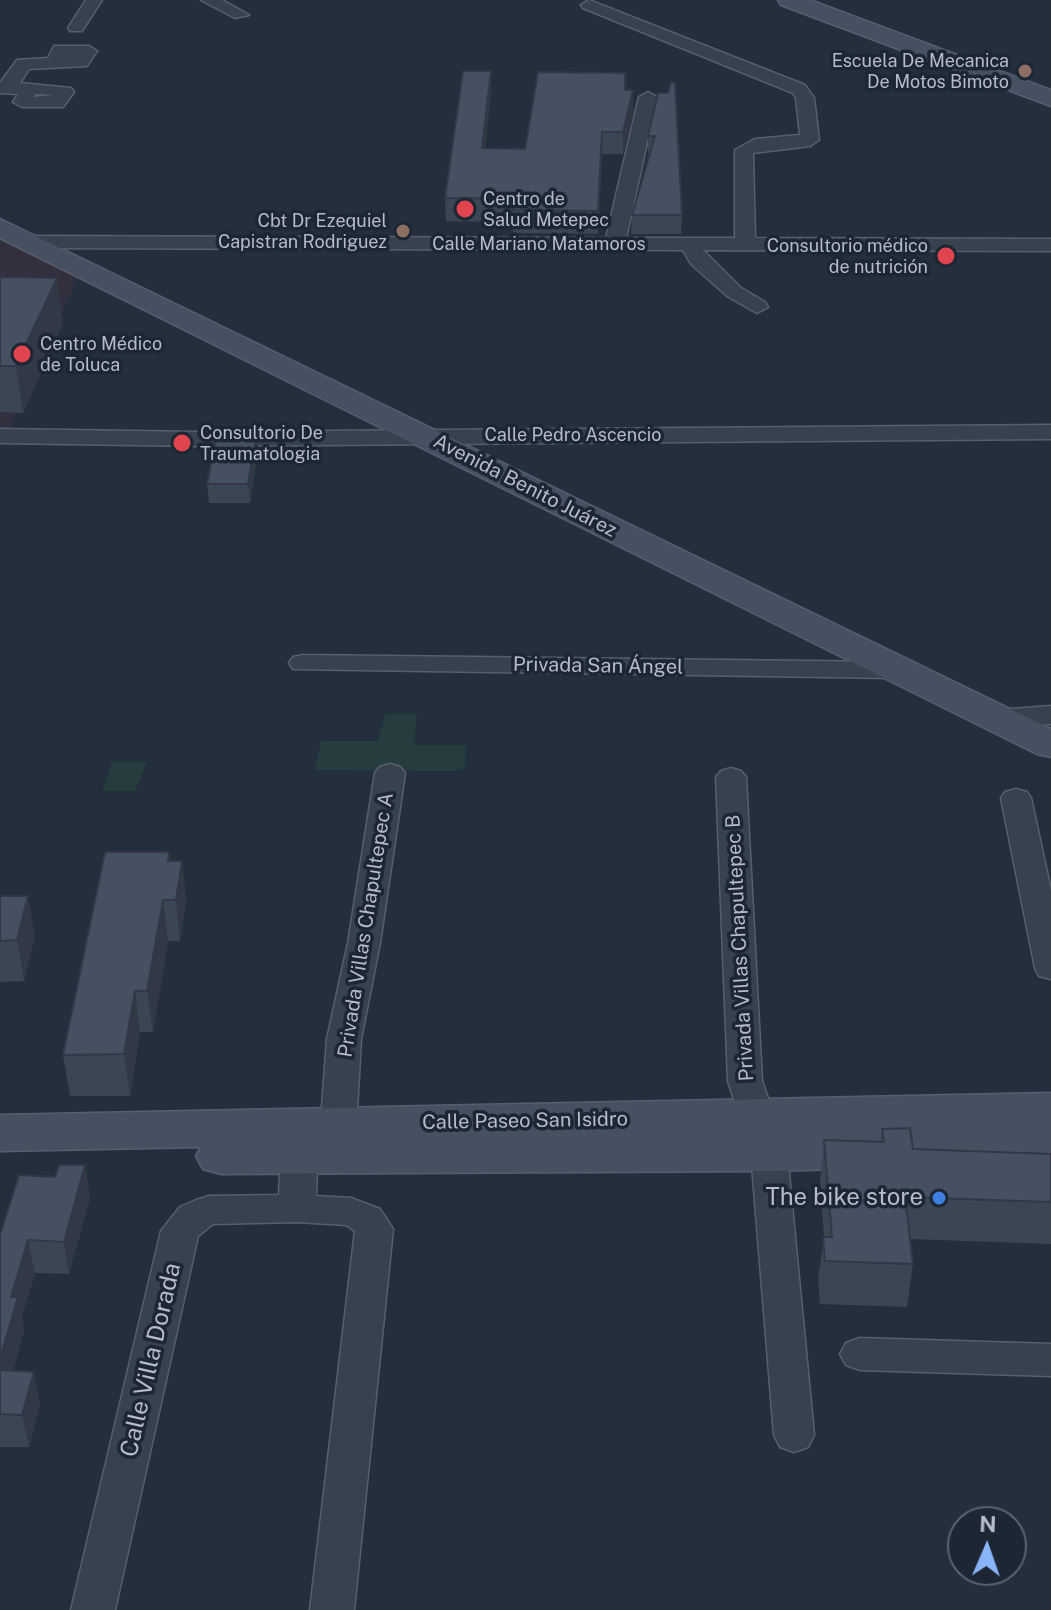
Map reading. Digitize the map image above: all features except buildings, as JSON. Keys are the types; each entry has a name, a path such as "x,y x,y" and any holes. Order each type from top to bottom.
{"main road":[{"path":"789,0 1051,99"},
{"name":"Avenida Benito Juárez","path":"0,209 1050,723"},
{"name":"Avenida Benito Juárez","path":"0,227 893,670 998,719 1050,723"},
{"name":"Calle Paseo San Isidro","path":"762,1135 1051,1111"},
{"name":"Calle Paseo San Isidro","path":"0,1133 319,1140 762,1135 1051,1145"},
{"name":"Calle Paseo San Isidro","path":"0,1158 319,1140"}],"street":[{"path":"76,28 94,0"},
{"path":"209,0 241,15"},
{"path":"589,5 799,89 805,98 810,140 755,145 744,150 745,244"},
{"path":"4,88 23,64 54,63"},
{"path":"4,88 29,90"},
{"path":"615,244 648,97"},
{"name":"Calle Mariano Matamoros","path":"27,242 1051,245"},
{"path":"690,244 698,260 734,292 757,307"},
{"name":"Calle Pedro Ascencio","path":"0,436 428,437 1051,432"},
{"name":"Privada San Ángel","path":"303,663 893,670"},
{"name":"Privada Villas Chapultepec A","path":"319,1140 364,943 390,773"},
{"name":"Privada Villas Chapultepec B","path":"731,777 745,1081 762,1135 794,1435"},
{"path":"1016,798 1051,968"},
{"path":"297,1208 319,1140"},
{"name":"Calle Villa Dorada","path":"93,1610 180,1231 193,1217 209,1210 297,1208 351,1212 367,1219 374,1229 332,1610"},
{"path":"860,1354 1051,1360"}],"shaded area":[{"name":"Centro Médico de Toluca","path":"0,238 78,277 9,431 0,430"}],"green space":[{"path":"385,714 417,714 414,745 466,745 465,768 454,771 315,770 321,741 378,741"},
{"path":"112,762 147,762 135,791 103,791"}],"place":[{"name":"Escuela De Mecanica De Motos Bimoto","path":"1025,71"},
{"name":"Centro de Salud Metepec","path":"465,209"},
{"name":"Cbt Dr Ezequiel Capistran Rodriguez","path":"403,231"},
{"name":"Consultorio médico de nutrición","path":"946,256"},
{"name":"Centro Médico de Toluca","path":"22,354"},
{"name":"Consultorio De Traumatologia","path":"182,443"},
{"name":"The bike store","path":"939,1198"}]}
